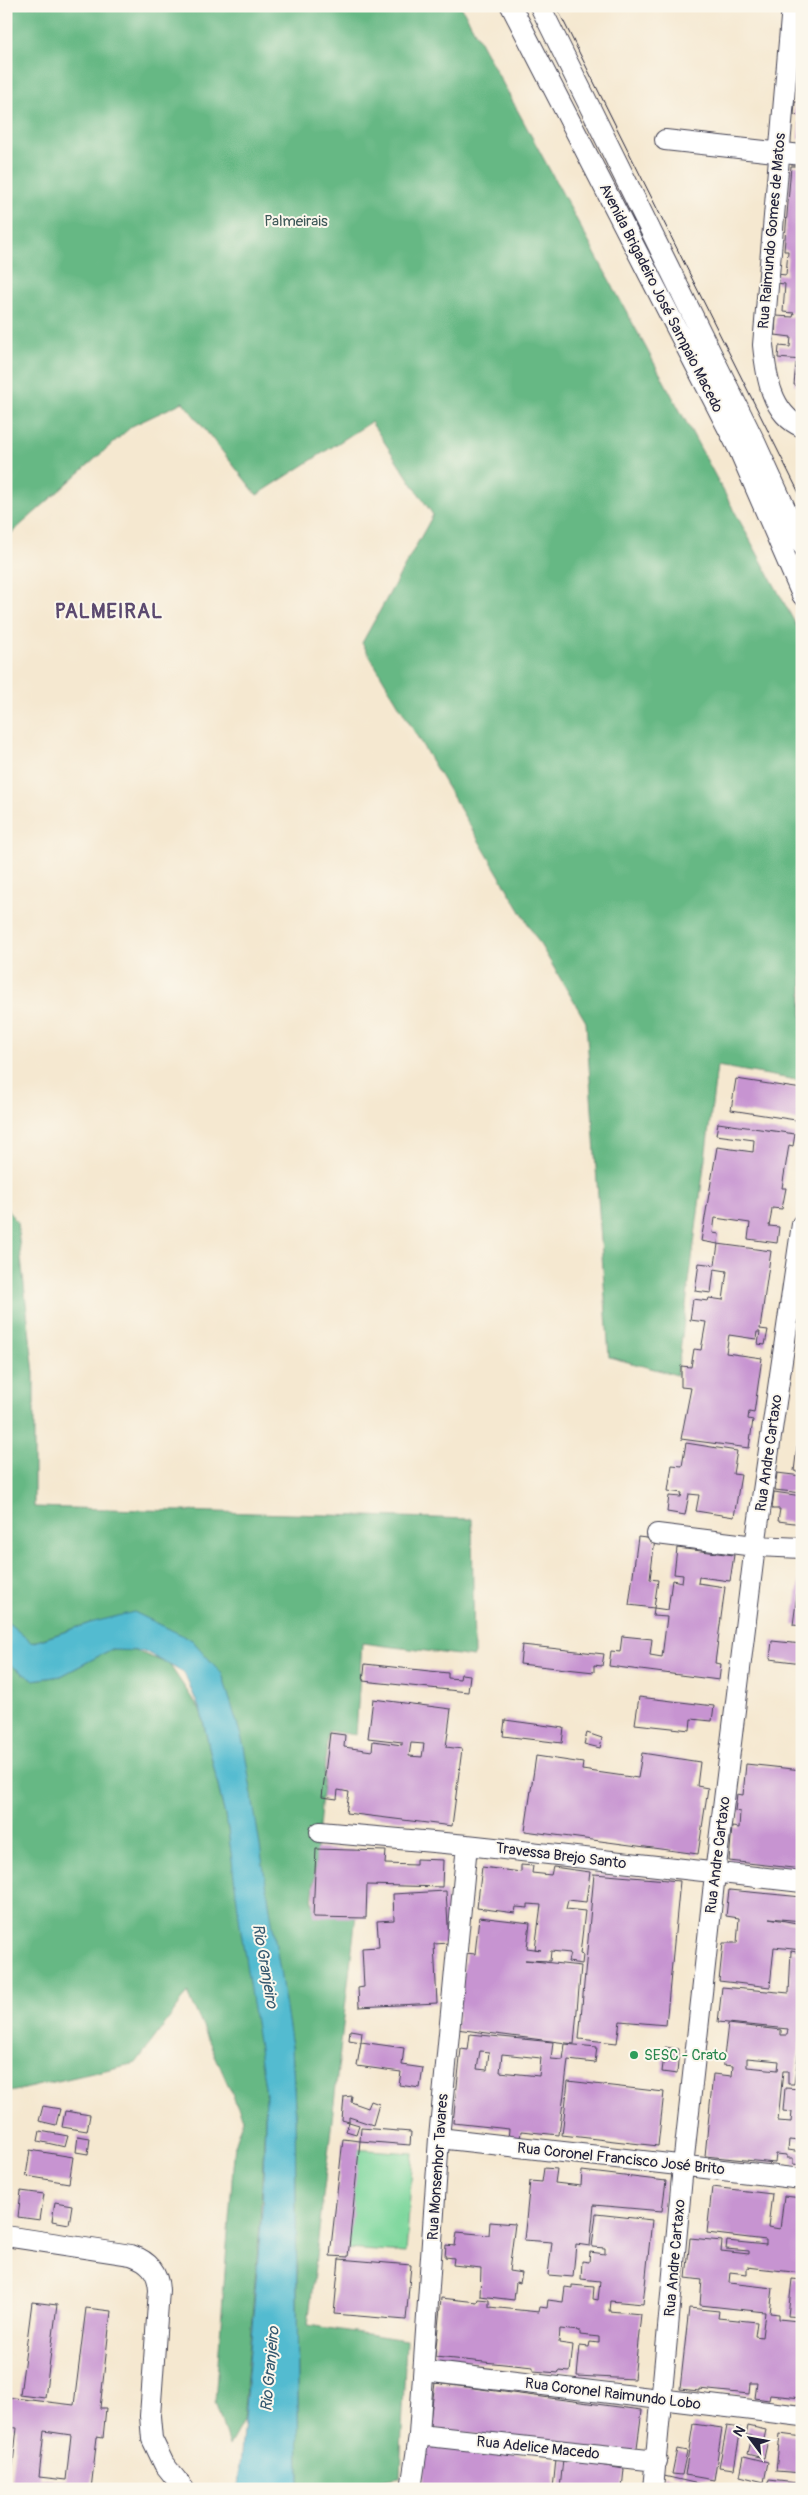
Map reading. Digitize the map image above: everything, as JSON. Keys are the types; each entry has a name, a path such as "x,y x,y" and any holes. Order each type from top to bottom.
{"street":[{"name":"Avenida Brigadeiro José Sampaio Macedo","path":"511,6 739,450 802,595"},
{"name":"Avenida Brigadeiro José Sampaio Macedo","path":"540,6 755,442 802,545"},
{"name":"Rua Raimundo Gomes de Matos","path":"792,6 762,345 770,389 796,424"},
{"path":"665,140 802,155"},
{"path":"659,293 678,284"},
{"name":"Rua Andre Cartaxo","path":"653,2489 683,2166 716,1874 755,1546 802,1224"},
{"path":"657,1534 755,1546 802,1548"},
{"name":"Travessa Brejo Santo","path":"320,1832 467,1845 802,1882"},
{"name":"Rua Monsenhor Tavares","path":"411,2489 419,2435 439,2138 467,1845"},
{"name":"Rua Coronel Francisco José Brito","path":"439,2138 802,2179"},
{"path":"6,2236 131,2255 142,2259 156,2272 159,2290 150,2416 152,2439 175,2486"},
{"name":"Rua Coronel Raimundo Lobo","path":"424,2371 802,2416"},
{"name":"Rua Adelice Macedo","path":"419,2435 657,2461"}],"green space":[{"name":"Palmeirais","path":"6,6 461,6 802,636 802,1081 717,1066 677,1375 609,1357 586,1022 362,643 433,515 371,422 257,495 183,402 132,426 6,538"},
{"path":"6,1208 17,1222 34,1373 34,1507 472,1519 474,1657 362,1643 356,1735 328,1731 312,1903 357,1906 308,2325 406,2340 400,2477 335,2489 299,2489 295,2108 292,2046 222,1674 90,1623 31,1643 6,1621"},
{"path":"110,1650 133,1650 169,1664 201,1712 228,1829 266,2094 260,2223 243,2421 229,2446 215,2401 235,2142 243,2119 188,1993 136,2063 6,2093 6,1662 33,1680 61,1676"},
{"path":"353,2149 413,2153 406,2253 346,2249"}],"water":[{"name":"Rio Granjeiro","path":"134,1612 192,1640 222,1674 244,1746 292,2046 295,2108 299,2489 238,2489 262,2211 266,2094 240,1925 228,1829 201,1712 184,1673 144,1651 110,1650 61,1676 33,1680 6,1662 6,1621 32,1643 90,1623"}],"building":[{"path":"800,66 802,66 802,139 798,139 800,116 794,115 795,102 799,102"},
{"path":"791,166 802,166 802,360 778,358 779,346 790,347 791,337 775,335 776,316 793,317 794,313 783,312 785,284 776,283 777,274 786,275 788,251 784,251"},
{"path":"796,363 802,363 802,386 794,385"},
{"path":"736,1079 802,1089 802,1121 731,1110"},
{"path":"718,1123 795,1134 793,1146 789,1145 782,1188 786,1188 782,1209 772,1208 769,1226 779,1227 777,1243 748,1239 750,1223 715,1218 713,1233 719,1234 718,1244 701,1241 717,1147 753,1152 754,1140 716,1135"},
{"path":"718,1244 771,1251 760,1329 768,1330 765,1345 758,1344 760,1332 757,1332 756,1339 729,1335 726,1353 762,1358 754,1413 749,1412 748,1419 753,1420 749,1448 681,1439 691,1388 681,1387 681,1366 691,1367 694,1349 701,1350 706,1322 690,1320 693,1299 708,1301 709,1298 723,1300 727,1271 714,1269 711,1293 695,1291 699,1263 715,1265"},
{"path":"686,1443 737,1451 733,1474 741,1475 734,1517 696,1511 699,1495 689,1494 685,1515 667,1512 669,1496 681,1497 682,1493 668,1491 672,1465 682,1466"},
{"path":"797,1447 802,1447 802,1472 794,1471"},
{"path":"777,1473 802,1476 802,1493 775,1490"},
{"path":"774,1492 802,1496 802,1524 778,1521 780,1509 772,1509"},
{"path":"638,1537 655,1539 650,1579 658,1580 654,1608 629,1605"},
{"path":"677,1548 734,1555 730,1581 699,1577 698,1583 725,1587 715,1663 721,1664 719,1680 609,1666 611,1651 620,1652 622,1636 652,1639 650,1655 662,1657 667,1617 653,1616 654,1608 668,1610 672,1580 682,1582 683,1575 674,1574"},
{"path":"800,1572 802,1573 802,1626 793,1625"},
{"path":"772,1641 802,1644 802,1663 770,1659"},
{"path":"522,1645 604,1654 602,1666 594,1665 594,1672 520,1664"},
{"path":"365,1664 448,1673 448,1678 460,1679 461,1674 470,1675 468,1692 363,1681"},
{"path":"639,1697 714,1706 712,1721 691,1719 690,1730 635,1724"},
{"path":"373,1699 451,1709 446,1747 462,1749 452,1826 346,1813 349,1792 338,1790 337,1799 322,1797 330,1733 345,1735 344,1747 372,1751 373,1741 402,1745 402,1742 368,1738","holes":["411,1743 424,1744 422,1757 409,1756"]},
{"path":"505,1720 564,1728 562,1743 503,1736"},
{"path":"587,1733 602,1738 600,1748 584,1744"},
{"path":"642,1753 700,1762 697,1786 708,1788 698,1854 525,1831 536,1756 583,1763 582,1770 638,1778"},
{"path":"746,1764 802,1770 802,1869 729,1861 732,1827 739,1828 740,1812 735,1811 737,1794 743,1795"},
{"path":"316,1849 386,1851 385,1864 416,1865 416,1859 443,1860 442,1887 367,1885 366,1918 313,1917"},
{"path":"521,1865 533,1866 532,1873 551,1875 553,1867 590,1872 586,1902 568,1900 566,1909 585,1911 580,1954 583,1955 582,1964 568,1962 570,1953 551,1951 550,1961 525,1960 581,1966 574,2044 456,2029 466,1953 475,1954 479,1917 530,1923 527,1948 541,1950 535,1949 541,1905 528,1904 528,1908 516,1907 515,1913 477,1908 482,1867 521,1872"},
{"path":"594,1874 680,1881 666,2025 620,2021 617,2043 579,2039"},
{"path":"729,1890 802,1897 802,1921 769,1918 802,1924 802,1950 774,1947 770,1987 719,1981 723,1943 737,1943 739,1918 726,1916"},
{"path":"446,1891 449,1943 434,1944 437,2003 359,2007 358,1988 364,1987 362,1948 379,1947 377,1921 394,1920 393,1894"},
{"path":"791,1951 802,1953 802,2042 800,2042 794,2084 788,2084 788,2071 783,2071 778,2121 791,2122 792,2112 783,2111 785,2088 802,2089 802,2141 789,2140 788,2150 802,2152 802,2165 793,2164 793,2158 787,2158 787,2155 776,2154 775,2163 705,2156 713,2074 732,2076 733,2066 723,2065 728,2024 781,2030 781,2035 787,2035 788,2029 718,2022 722,1987 789,1993","holes":["747,2058 779,2061 778,2070 747,2067"]},
{"path":"350,2030 362,2032 361,2042 349,2040"},
{"path":"470,2034 553,2042 551,2059 563,2060 565,2044 597,2047 595,2063 568,2060 559,2135 521,2131 520,2140 508,2139 509,2129 453,2123 461,2049 468,2050","holes":["480,2051 489,2052 487,2070 477,2069","502,2054 541,2058 539,2076 500,2072"]},
{"path":"361,2042 404,2048 402,2065 423,2068 420,2088 399,2085 401,2072 357,2066"},
{"path":"665,2047 679,2049 677,2074 662,2072"},
{"path":"568,2081 664,2092 658,2146 562,2135"},
{"path":"352,2096 351,2102 368,2108 371,2101 379,2104 373,2125 349,2117 349,2122 342,2120 344,2097"},
{"path":"43,2106 60,2109 56,2125 39,2121"},
{"path":"65,2111 90,2115 87,2131 62,2127"},
{"path":"349,2122 359,2125 356,2134 346,2131"},
{"path":"361,2128 411,2132 410,2145 360,2141"},
{"path":"40,2131 68,2136 65,2147 38,2141"},
{"path":"78,2136 90,2138 88,2154 76,2152"},
{"path":"343,2139 360,2141 348,2257 330,2256"},
{"path":"30,2150 73,2157 69,2183 26,2176"},
{"path":"544,2168 557,2169 555,2183 581,2186 582,2171 666,2181 662,2211 594,2205 590,2246 576,2244 573,2277 548,2275 552,2242 524,2240 530,2181 542,2182"},
{"path":"712,2187 772,2194 768,2227 780,2229 784,2196 802,2198 802,2273 747,2267 747,2274 730,2272 729,2283 773,2288 770,2313 779,2314 779,2319 798,2321 798,2328 802,2329 802,2398 770,2395 769,2400 755,2398 757,2383 750,2383 749,2394 680,2389 689,2308 719,2311 718,2318 757,2322 755,2336 762,2337 765,2312 700,2305 702,2280 686,2278 690,2238 722,2241 721,2251 749,2254 749,2251 726,2249 727,2241 766,2245 766,2240 707,2233"},
{"path":"21,2191 44,2194 40,2220 18,2217"},
{"path":"55,2202 72,2205 69,2224 52,2221"},
{"path":"596,2214 652,2220 643,2304 610,2301 609,2311 641,2314 634,2379 577,2376 580,2346 589,2347 590,2342 599,2343 599,2337 580,2335 580,2331 560,2329 559,2343 573,2345 570,2372 533,2371 533,2367 435,2357 441,2298 477,2302 478,2299 489,2300 489,2307 539,2312 540,2307 547,2308 548,2300 563,2302 565,2287 572,2288 572,2285 594,2287 593,2299 598,2300 600,2281 581,2279 582,2261 589,2262 590,2252 605,2254 605,2248 592,2247"},
{"path":"490,2222 515,2224 509,2271 522,2273 520,2283 516,2282 514,2300 480,2296 481,2268 453,2265 454,2258 445,2257 446,2245 455,2246 457,2232 489,2235"},
{"path":"339,2259 411,2265 406,2320 334,2314"},
{"path":"792,2279 802,2280 802,2317 788,2316"},
{"path":"32,2302 57,2305 45,2398 20,2395"},
{"path":"86,2308 111,2311 100,2408 106,2408 103,2438 97,2437 91,2489 10,2489 17,2428 6,2427 6,2397 74,2405","holes":["44,2431 71,2435 66,2480 39,2477"]},
{"path":"435,2383 642,2410 636,2455 429,2428"},
{"path":"693,2424 722,2428 714,2480 685,2475"},
{"path":"727,2426 741,2428 734,2469 719,2467"},
{"path":"748,2426 766,2430 764,2439 768,2440 764,2458 748,2454 752,2436 746,2435"},
{"path":"780,2434 802,2437 802,2473 776,2471"},
{"path":"427,2444 556,2459 553,2489 418,2489 419,2483 422,2484"},
{"path":"677,2449 687,2451 682,2475 672,2474"},
{"path":"744,2456 768,2462 764,2482 740,2476"},
{"path":"563,2459 624,2469 622,2489 560,2489"},
{"path":"664,2476 716,2488 716,2489 661,2489"},
{"path":"769,2480 797,2483 796,2486 802,2489 768,2486"}],"tram line":[{"path":"556,6 802,499"}],"place":[{"name":"SESC - Crato","path":"634,2055"}],"district":[{"name":"PALMEIRAL","path":"109,611"}]}
